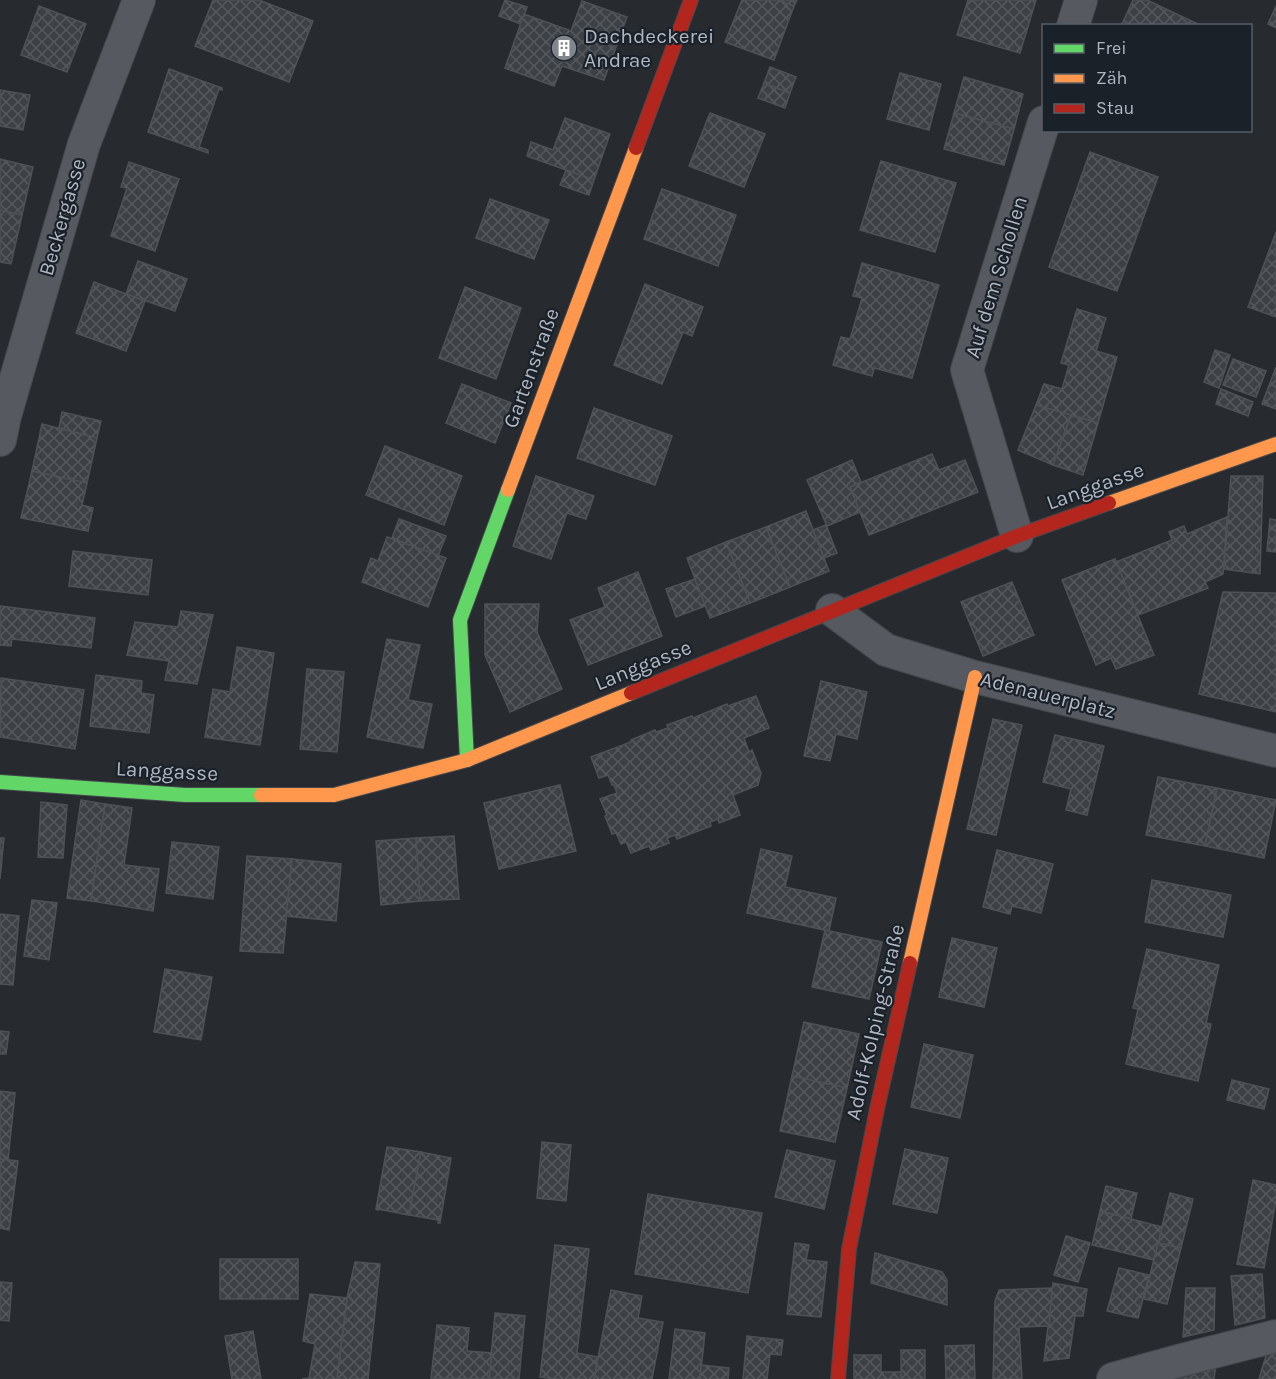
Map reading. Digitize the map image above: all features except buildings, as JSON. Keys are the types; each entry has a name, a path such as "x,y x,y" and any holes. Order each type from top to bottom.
{"street":[{"name":"Beckergasse","path":"0,440 8,405 84,144 139,0"},
{"name":"Gartenstraße","path":"467,760 460,620 691,0"},
{"path":"1074,24 1080,0"},
{"name":"Auf dem Schollen","path":"1017,536 967,369 1042,128"},
{"name":"Langgasse","path":"0,782 185,795 334,795 467,760 1017,536 1276,444"},
{"name":"Adenauerplatz","path":"832,610 886,650 975,677 1276,751"},
{"name":"Adolf-Kolping-Straße","path":"838,1379 849,1249 876,1109 975,677"},
{"path":"1113,1379 1276,1336"}],"traffic: fast":[{"path":"467,760 460,620 508,490"},
{"path":"0,782 185,795 261,795"}],"traffic: slow":[{"path":"508,490 636,148"},
{"path":"1109,503 1276,444"},
{"path":"910,963 975,677"},
{"path":"261,795 334,795 467,760 631,693"}],"traffic: jam":[{"path":"636,148 691,0"},
{"path":"631,693 1017,536 1109,503"},
{"path":"838,1379 849,1249 877,1109 910,963"}],"place":[{"name":"Dachdeckerei Andrae","path":"564,48"}]}
